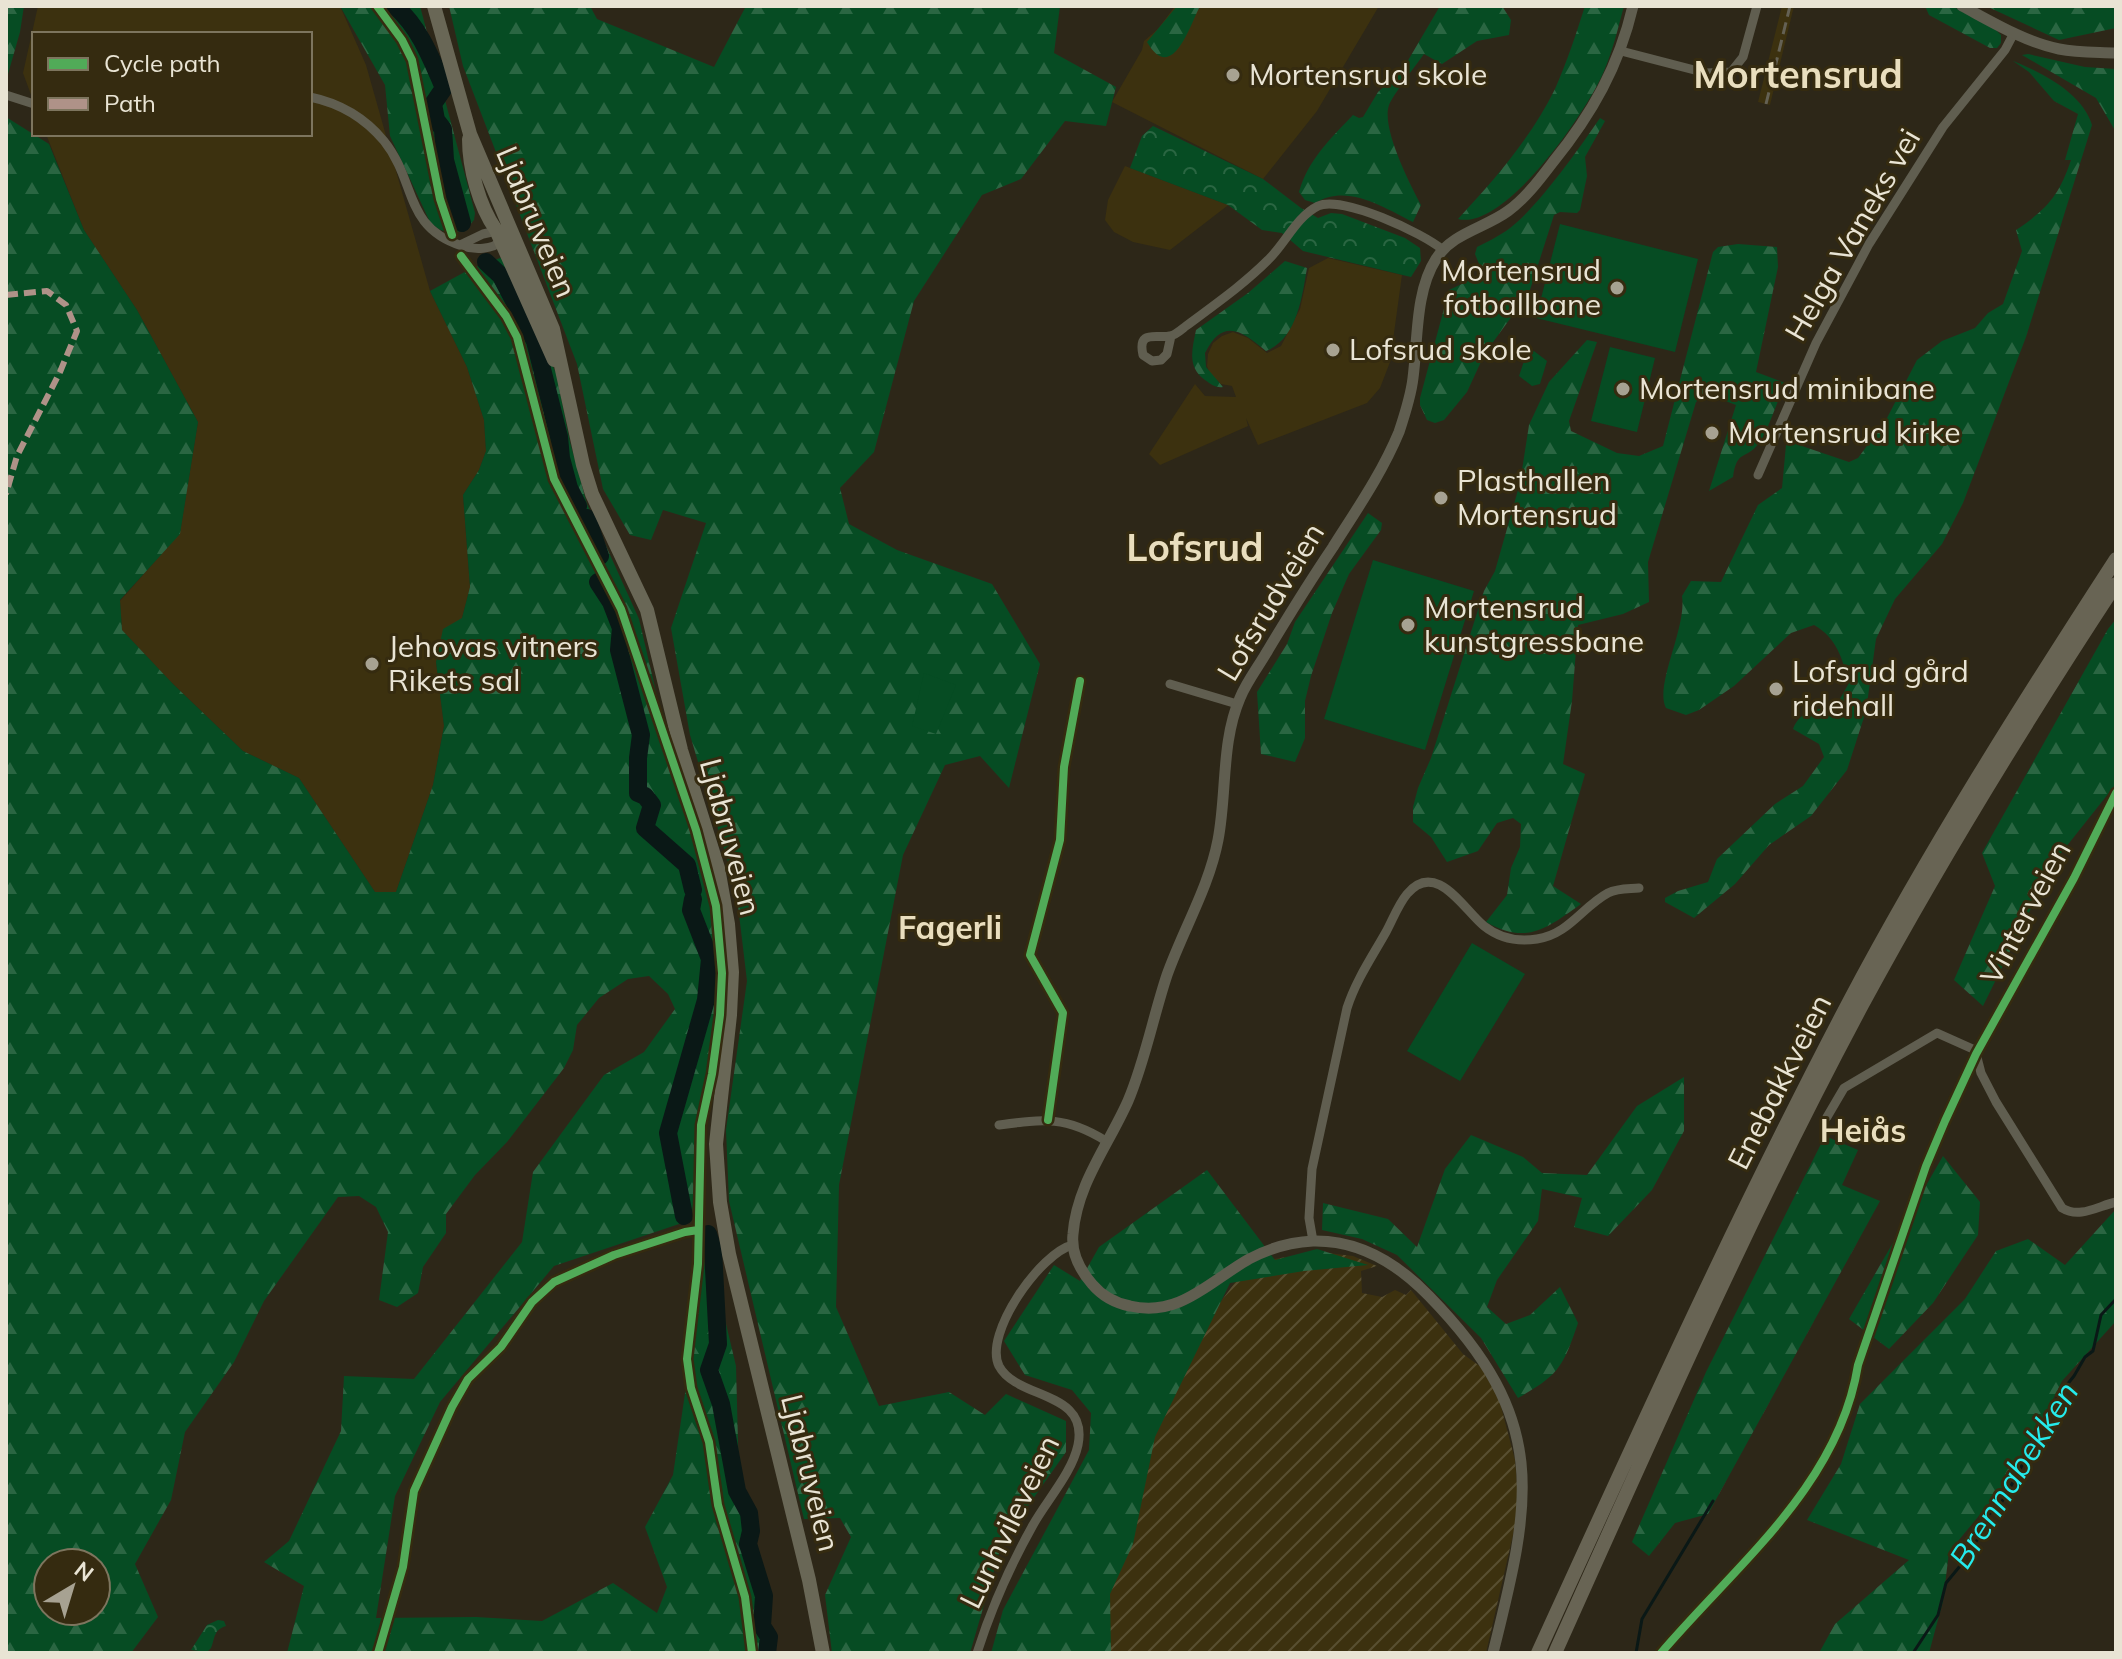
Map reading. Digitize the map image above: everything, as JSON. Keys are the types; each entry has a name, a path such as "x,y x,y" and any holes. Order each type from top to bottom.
{"highway":[{"name":"Enebakkveien","path":"1538,1653 1677,1348 1856,1004 1976,778 2116,559"},
{"name":"Enebakkveien","path":"1870,978 1987,786 2116,584"},
{"name":"Enebakkveien","path":"1555,1653 1689,1355 1856,1004"}],"main road":[{"name":"Ljabruveien","path":"434,6 502,234 547,312 558,346 562,377 592,494 637,586 652,625 681,750 723,889 732,972 729,1031 717,1128 720,1202 729,1254 809,1580 823,1653"}],"street":[{"path":"1171,336 1260,268 1304,216 1323,204 1343,205 1364,212 1417,233 1443,250 1454,239 1509,210 1533,186 1591,111 1609,81 1621,51 1633,6"},
{"path":"1621,51 1713,74 1731,72 1743,57 1757,6"},
{"path":"1962,6 2014,33 2058,49 2116,53"},
{"name":"Helga Vaneks vei","path":"1758,475 1816,343 1869,244 1943,127 2005,50 2014,33"},
{"path":"6,95 32,103"},
{"path":"312,98 350,112 373,130 398,163 425,225 445,241 471,249 497,245 502,234"},
{"path":"460,245 502,234"},
{"name":"Lofsrudveien","path":"1073,1245 1075,1217 1082,1194 1129,1099 1147,1049 1166,979 1213,860 1221,819 1229,736 1237,704 1286,619 1389,455 1409,398 1425,286 1429,272 1443,250"},
{"path":"1170,684 1237,704"},
{"path":"1313,1241 1309,1218 1312,1169 1347,1008 1355,983 1406,895 1423,883 1439,884 1447,888 1492,932 1511,939 1527,940 1542,939 1567,927 1612,891 1639,888"},
{"path":"1827,1117 1844,1088 1937,1033 1975,1050 1981,1073 1996,1102 2062,1208 2069,1212 2084,1212 2116,1202"},
{"path":"999,1125 1035,1120 1060,1121 1084,1127 1106,1141"},
{"path":"1073,1245 1081,1268 1101,1293 1123,1304 1149,1308 1177,1304 1192,1297 1261,1254 1313,1241 1361,1249 1384,1259 1407,1275 1475,1347 1500,1389 1517,1435 1524,1501 1493,1653"},
{"name":"Lunhvileveien","path":"977,1653 1007,1574 1031,1527 1074,1457 1078,1444 1077,1426 1063,1405 1008,1378 996,1359 996,1339 1008,1313 1047,1259 1073,1245"}],"shaded area":[{"path":"38,6 340,6 366,65 430,291 467,367 484,420 486,451 479,470 463,495 470,587 462,618 436,662 444,726 433,785 396,892 375,892 299,778 243,751 122,630 120,601 180,533 198,422 137,310 84,230 47,136 312,136 312,32 32,32"},
{"name":"Mortensrud skole","path":"1175,6 1379,6 1317,111 1263,179 1112,102 1142,50 1144,41 1158,29"},
{"path":"1782,6 1794,6 1770,105 1758,102"},
{"path":"32,33 32,98 23,73"},
{"path":"1125,166 1228,205 1170,250 1133,242 1114,232 1105,220 1108,200"},
{"name":"Lofsrud skole","path":"1328,258 1402,275 1390,362 1380,388 1367,403 1258,445 1246,418 1248,426 1160,465 1149,454 1195,384 1205,396 1236,397 1232,386 1221,384 1210,374 1208,354 1213,343 1233,332 1248,338 1267,353 1281,346 1300,309 1309,268"},
{"path":"1319,1252 1353,1256 1377,1266 1361,1271 1362,1293 1382,1297 1395,1290 1406,1295 1411,1290 1463,1354 1481,1367 1499,1399 1515,1460 1518,1497 1515,1526 1486,1653 1090,1653 1144,1437 1202,1327 1236,1281 1274,1259"}],"green space":[{"path":"6,6 24,6 6,81"},
{"path":"340,6 420,6 475,213 474,220 464,229 447,232 430,222 390,136 385,85"},
{"path":"449,6 590,6 597,19 714,67 746,6 1060,6 1054,53 1116,87 1106,126 1065,121 1021,179 982,195 914,301 874,452 840,488 849,524 897,550 992,584 1040,664 1009,788 980,756 945,765 903,855 839,1185 836,1307 879,1406 949,1392 985,1415 1006,1394 1066,1421 1066,1452 1002,1543 970,1653 832,1653 825,1595 851,1537 840,1518 804,1519 729,1201 726,1130 747,981 736,889 690,735 671,628 706,523 663,510 651,540 630,535 603,489 577,364 463,66"},
{"path":"1177,6 1200,6 1179,47 1172,55 1164,57 1156,54 1147,42"},
{"path":"1440,6 1502,6 1511,20 1509,35 1477,41 1442,64 1424,54 1389,105 1389,127 1393,141 1421,205 1413,222 1377,204 1352,196 1327,197 1315,203 1305,200 1299,192 1314,160 1353,115 1363,117 1378,92 1403,69"},
{"path":"1585,6 1624,6 1610,55 1595,89 1563,138 1521,188 1477,218 1458,219 1511,158 1535,124 1555,89"},
{"path":"1925,6 1952,6 1995,29 2001,35 2001,43 1997,48 1990,48 1929,15"},
{"path":"1986,6 2116,6 2116,28 2059,40"},
{"path":"2022,55 2085,67 2116,69 2116,132 2096,98"},
{"path":"2013,61 2049,78 2071,94 2092,125 2026,337 1963,503 1942,544 1895,599 1876,639 1866,711 1847,770 1811,816 1769,845 1735,884 1694,918 1665,902 1665,898 1708,882 1717,859 1775,804 1803,786 1824,757 1819,744 1793,729 1796,722 1811,711 1837,704 1849,683 1833,642 1814,625 1791,633 1734,686 1699,710 1686,715 1666,708 1664,685 1680,624 1682,596 1691,581 1721,582 1758,505 1782,488 1786,445 1793,443 1849,462 1858,458 1886,420 1917,360 1942,341 1975,328 1988,313 2003,304 2022,251 2016,230 2044,208 2062,183 2071,160 2065,160 2078,114 2054,101 2029,72"},
{"path":"6,117 49,144 84,230 137,310 198,422 180,534 120,600 122,630 243,751 299,778 375,892 396,892 433,785 444,726 436,662 443,629 462,618 470,587 463,495 479,470 486,451 484,420 467,367 430,291 472,268 503,257 556,373 587,504 639,619 670,752 711,879 723,937 722,999 691,1220 554,1266 440,1402 395,1496 376,1618 476,1617 542,1621 613,1583 657,1613 667,1587 645,1527 673,1475 707,1244 736,1366 739,1480 775,1653 287,1653 304,1586 264,1562 289,1541 341,1431 344,1376 414,1379 522,1242 533,1172 604,1075 644,1052 675,1009 668,994 649,976 628,979 599,998 577,1025 573,1050 564,1068 446,1214 446,1233 423,1267 418,1293 397,1307 379,1300 388,1232 376,1207 359,1196 338,1197 264,1301 234,1362 185,1432 171,1500 135,1564 158,1617 131,1653 6,1653"},
{"path":"1600,118 1605,121 1585,157 1587,176 1580,210 1554,215 1529,293 1485,353 1467,392 1444,420 1435,423 1427,420 1420,398 1449,290 1483,274 1475,254 1477,247 1506,231 1530,209"},
{"path":"1153,126 1263,179 1318,218 1331,213 1342,214 1405,238 1420,248 1421,261 1411,277 1303,251 1282,233 1262,230 1228,205 1130,168 1142,136"},
{"name":"Mortensrud fotballbane","path":"1560,224 1698,259 1675,352 1536,318"},
{"path":"1738,244 1777,247 1778,267 1756,372 1785,383 1759,443 1740,458 1733,477 1709,491 1736,405 1707,394 1696,402 1648,562 1649,602 1623,614 1578,625 1563,764 1585,774 1553,886 1581,904 1536,931 1525,933 1500,929 1486,922 1507,895 1511,868 1520,847 1521,824 1513,818 1497,823 1478,851 1447,862 1431,837 1413,822 1413,807 1484,591 1495,571 1520,483 1529,425 1549,382 1587,340 1597,342 1569,421 1571,431 1617,453 1639,456 1663,446 1713,252 1718,247"},
{"path":"1285,261 1307,268 1300,304 1291,327 1285,337 1266,351 1241,333 1226,331 1219,335 1205,353 1206,367 1223,387 1212,385 1199,375 1193,364 1196,330 1248,293"},
{"name":"Mortensrud minibane","path":"1610,347 1655,358 1637,432 1591,421"},
{"path":"1534,351 1547,361 1540,384 1532,386 1519,376 1526,355"},
{"path":"1368,513 1382,523 1381,530 1349,574 1332,613 1311,676 1305,701 1305,738 1295,762 1261,754 1257,692 1287,644 1295,622"},
{"name":"Mortensrud kunstgressbane","path":"1373,560 1474,591 1425,750 1324,719"},
{"path":"2116,619 2116,784 2054,862 1983,1006 1954,980 1995,886 1982,853"},
{"path":"924,673 956,685 936,734 912,726"},
{"path":"1472,943 1525,974 1460,1081 1407,1051"},
{"path":"1684,1077 1684,1131 1652,1190 1608,1236 1574,1227 1582,1198 1542,1189 1538,1221 1497,1280 1487,1307 1506,1324 1530,1315 1560,1287 1578,1323 1558,1368 1543,1383 1518,1398 1481,1338 1397,1255 1362,1239 1322,1230 1323,1203 1388,1219 1417,1247 1445,1169 1471,1135 1523,1157 1542,1173 1587,1175 1637,1106"},
{"path":"1825,1136 1858,1150 1842,1185 1880,1201 1708,1514 1675,1523 1649,1556 1632,1542 1706,1372"},
{"path":"1943,1156 1980,1202 1978,1235 1933,1303 1889,1349 1849,1319"},
{"path":"1207,1170 1275,1260 1317,1249 1368,1265 1230,1283 1155,1437 1133,1544 1110,1594 1111,1653 991,1653 1003,1610 1089,1450 1091,1413 1072,1390 1025,1375 1004,1341 1054,1265 1080,1281 1099,1247"},
{"path":"2116,1209 2116,1321 2062,1381 2020,1466 1949,1552 1943,1601 1929,1653 1819,1653 1835,1624 1909,1560 1807,1520 1841,1464 1860,1404 1965,1299 1996,1251 2028,1239 2065,1265"},
{"path":"224,1621 226,1626 217,1632 211,1648 207,1652 191,1650 207,1625"}],"waterway":[{"path":"395,6 418,34 444,88 433,104 436,120 443,129 445,160 462,223"},
{"path":"486,262 501,276 535,341 559,437 561,458 569,488 578,506"},
{"path":"587,518 600,556"},
{"path":"598,582 611,602 621,628 619,650 641,735 638,793 652,805 645,828 687,865 693,890"},
{"path":"684,1216 668,1133 706,1000 710,959 691,910 693,899"},
{"path":"708,1234 713,1250 718,1344 709,1370 721,1404 737,1491 749,1513 751,1531 748,1544 764,1596 762,1626 769,1637 767,1653"},
{"name":"Brennabekken","path":"1913,1653 1938,1615 1946,1583 1983,1531 1989,1514 2000,1505 2020,1470 2037,1427 2050,1416 2058,1396 2085,1357 2093,1351 2101,1315 2116,1299"},
{"path":"1636,1653 1642,1619 1713,1501"}],"railway":[{"path":"1766,104 1790,6"}],"marked path":[{"path":"6,295 47,291 66,305 77,331 60,372 17,456 6,494"}],"cycle path":[{"path":"377,6 402,40 412,60 440,199 452,235"},
{"path":"461,256 506,316 517,337 554,479 621,609 696,830 716,906 722,973 720,1015 701,1125 698,1264 687,1359 691,1388 709,1442 718,1505 745,1597 752,1653"},
{"path":"1048,1120 1063,1013 1030,955 1060,840 1064,767 1080,681"},
{"name":"Vinterveien","path":"1661,1653 1780,1521 1807,1486 1830,1448 1847,1408 1858,1365 1926,1166 1945,1121 1976,1054 2074,878 2116,793"},
{"path":"378,1653 403,1567 414,1491 468,1379 501,1347 532,1302 554,1282 614,1255 698,1230"}],"place":[{"name":"Mortensrud skole","path":"1233,75"},
{"name":"Mortensrud fotballbane","path":"1617,288"},
{"name":"Lofsrud skole","path":"1333,350"},
{"name":"Mortensrud minibane","path":"1623,389"},
{"name":"Mortensrud kirke","path":"1712,433"},
{"name":"Plasthallen Mortensrud","path":"1441,498"},
{"name":"Mortensrud kunstgressbane","path":"1408,625"},
{"name":"Jehovas vitners Rikets sal","path":"372,664"},
{"name":"Lofsrud gård ridehall","path":"1776,689"}],"district":[{"name":"Mortensrud","path":"1798,75"},
{"name":"Lofsrud","path":"1195,548"},
{"name":"Fagerli","path":"950,928"},
{"name":"Heiås","path":"1863,1131"}]}
